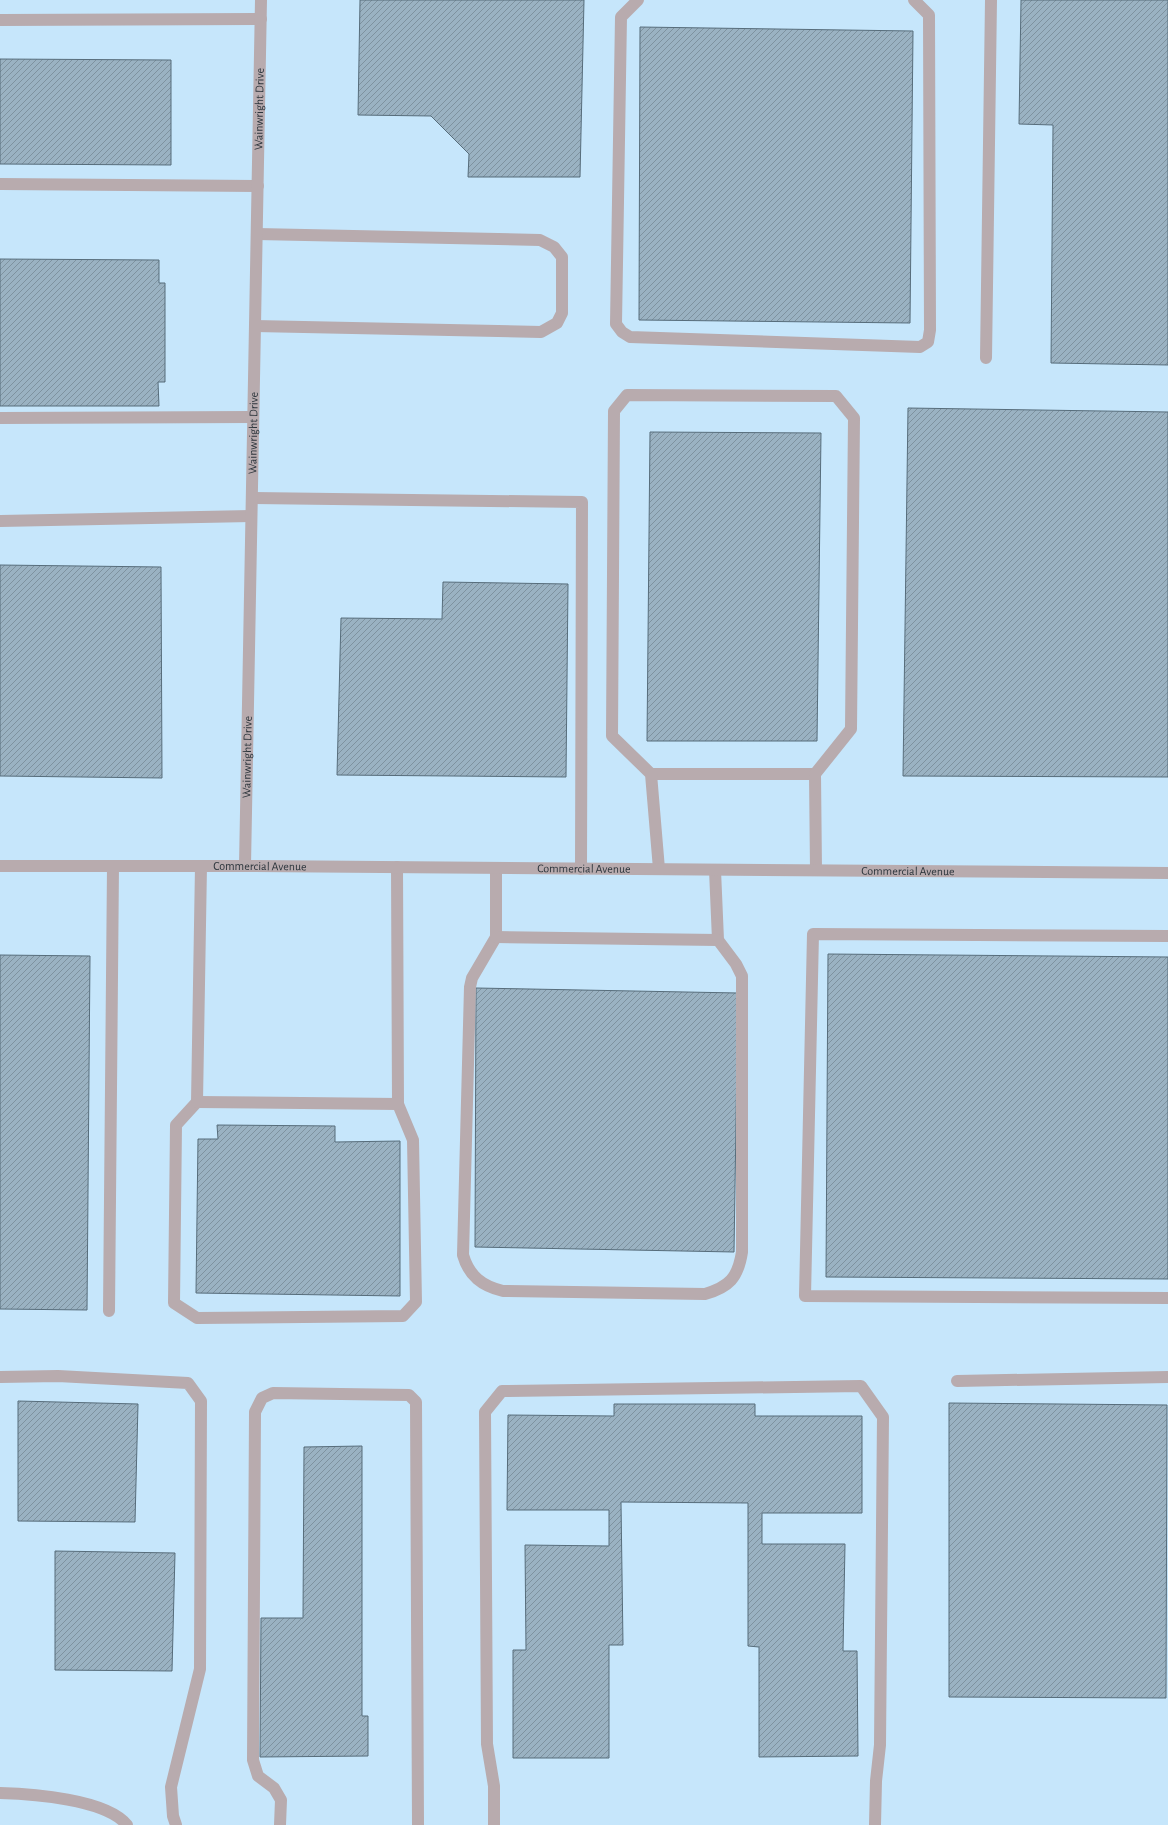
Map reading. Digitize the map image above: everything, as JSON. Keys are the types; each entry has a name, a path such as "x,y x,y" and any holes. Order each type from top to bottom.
{"street":[{"name":"Wainwright Drive","path":"245,866 261,0"},
{"path":"638,0 621,17 616,324 622,332 630,337 920,347 928,342 930,330 930,15 914,0"},
{"path":"986,358 991,0"},
{"path":"0,20 261,19"},
{"path":"0,184 258,186"},
{"path":"255,326 541,332 557,323 562,313 562,257 554,247 540,240 256,234"},
{"path":"659,869 651,774 612,736 614,411 627,395 836,396 854,418 851,729 815,774 816,870"},
{"path":"0,418 253,417"},
{"path":"252,498 582,502 580,869"},
{"path":"0,521 251,516"},
{"path":"651,774 815,774"},
{"name":"Commercial Avenue","path":"0,866 245,866 1168,873"},
{"path":"109,1311 113,866"},
{"path":"201,866 197,1102 176,1125 174,1303 197,1318 403,1316 416,1302 413,1140 398,1104 397,868"},
{"path":"496,868 496,937 472,978 470,987 463,1255 466,1264 471,1274 479,1280 489,1287 503,1291 697,1294 711,1292 727,1285 740,1266 742,1252 742,976 736,964 718,940 715,870"},
{"path":"1168,936 813,934 805,1296 1168,1298"},
{"path":"496,937 718,940"},
{"path":"197,1102 398,1104"},
{"path":"0,1377 58,1376 188,1383 201,1401 200,1670 171,1787 173,1816 176,1825"},
{"path":"957,1381 1168,1377"},
{"path":"494,1825 494,1786 487,1744 485,1412 502,1391 861,1386 883,1417 880,1745 876,1781 875,1825"},
{"path":"280,1825 281,1800 274,1788 258,1776 253,1760 255,1412 262,1398 273,1393 409,1394 416,1402 418,1825"},
{"path":"0,1793 30,1794 86,1803 121,1818 127,1825"}],"shaded area":[{"path":"0,0 1168,0 1168,1825 0,1825"}],"building":[{"path":"360,0 584,0 580,177 468,177 469,154 431,116 358,115"},
{"path":"1021,0 1168,0 1168,365 1051,363 1053,125 1019,124"},
{"path":"640,27 913,31 910,323 639,320"},
{"path":"0,59 171,60 171,165 0,164"},
{"path":"0,259 159,260 159,283 165,283 165,382 158,382 159,406 0,406"},
{"path":"908,408 1168,412 1168,777 903,776"},
{"path":"650,432 821,433 817,741 647,741"},
{"path":"0,565 161,567 162,778 0,776"},
{"path":"443,582 568,584 566,777 337,775 341,618 442,619"},
{"path":"828,954 1168,957 1168,1279 826,1277"},
{"path":"0,955 90,956 87,1310 0,1309"},
{"path":"476,988 738,993 734,1252 475,1247"},
{"path":"217,1125 335,1126 335,1142 400,1141 400,1296 196,1293 198,1139 218,1139"},
{"path":"18,1401 138,1404 135,1522 18,1521"},
{"path":"949,1403 1167,1405 1166,1698 949,1697"},
{"path":"614,1404 755,1404 755,1416 862,1416 862,1513 762,1513 762,1544 845,1544 843,1651 857,1651 858,1756 759,1757 759,1647 748,1646 748,1503 621,1502 623,1645 609,1645 609,1758 513,1758 513,1650 526,1650 525,1545 609,1546 609,1510 507,1510 508,1415 614,1416"},
{"path":"362,1446 362,1716 368,1716 368,1756 260,1757 261,1618 303,1618 304,1447"},
{"path":"55,1551 175,1553 172,1671 55,1670"}]}
